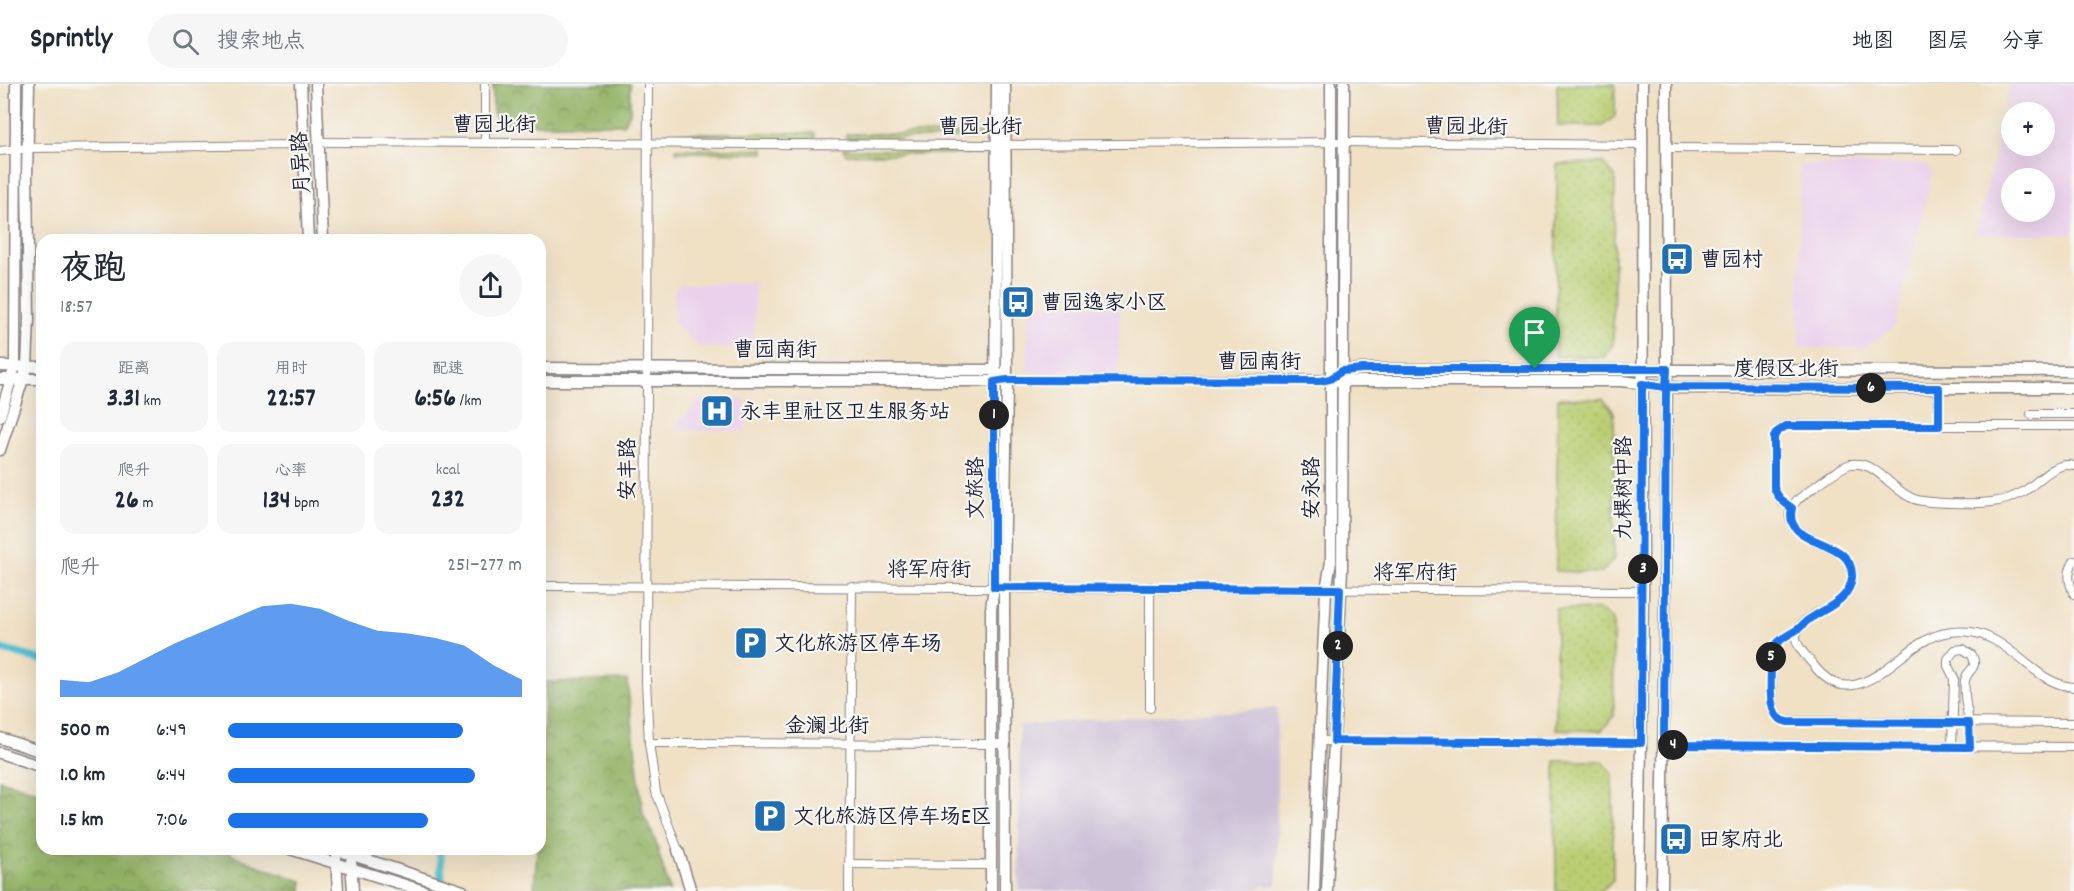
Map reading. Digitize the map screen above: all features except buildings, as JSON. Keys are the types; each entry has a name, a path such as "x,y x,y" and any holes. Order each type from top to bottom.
{"main road":[{"path":"0,450 23,379 15,151 16,84"},
{"path":"0,416 5,379 21,366 29,319 27,175 29,84"},
{"name":"月异路","path":"302,84 308,234"},
{"name":"月异路","path":"316,84 323,234"},
{"name":"文旅路","path":"991,891 992,609 999,587 1007,380 1001,145 997,84"},
{"name":"文旅路","path":"1005,84 994,370 999,587 1006,744 1005,891"},
{"name":"安永路","path":"1314,891 1326,590 1331,562 1330,84"},
{"name":"安永路","path":"1327,891 1342,569 1344,84"},
{"name":"九棵树中路","path":"1639,891 1643,370 1642,84"},
{"name":"九棵树中路","path":"1662,891 1667,369 1666,84"},
{"path":"0,366 36,367"},
{"name":"曹园南街","path":"546,368 994,370"},
{"name":"曹园南街","path":"1330,379 1386,369 1643,370"},
{"path":"994,370 1007,380"},
{"name":"度假区北街","path":"1643,370 2074,371"},
{"name":"曹园南街","path":"1343,376 1621,381 1642,384"},
{"path":"5,379 36,379"},
{"name":"曹园南街","path":"546,381 994,382 1007,380"},
{"name":"度假区北街","path":"1642,384 1666,387 2074,388"},
{"path":"0,738 36,750"},
{"path":"0,753 36,765"},
{"name":"安丰路","path":"678,850 691,891"},
{"path":"310,855 424,891"},
{"path":"336,855 338,891"},
{"path":"350,855 353,891"},
{"path":"358,855 464,891"}],"street":[{"path":"485,84 485,142"},
{"name":"安丰路","path":"648,84 646,681 649,743 656,792 678,850"},
{"name":"曹园北街","path":"318,142 1001,145 1343,142 1642,145"},
{"path":"0,151 29,148 304,145"},
{"path":"1666,148 1956,150"},
{"name":"曹园南街","path":"1007,380 1330,379"},
{"path":"1939,388 1939,426"},
{"path":"2031,414 2074,414"},
{"path":"1792,508 1781,501 1774,488 1774,437 1781,428 1786,426 2074,426"},
{"path":"2074,466 2057,467 2024,491 2006,499 1991,502 1929,502 1907,496 1871,468 1862,464 1850,464 1797,500 1792,508 1791,518 1796,530 1837,550 1848,559 1852,567 1850,588 1844,597 1805,621 1796,636 1797,642 1818,672 1826,678 1845,686 1854,686 1872,680 1928,639 1949,632 1971,632 2003,644 2046,677 2059,684 2074,687"},
{"path":"2074,561 2069,573 2069,583 2074,594"},
{"name":"将军府街","path":"546,586 1642,591"},
{"path":"849,891 852,586"},
{"path":"1150,587 1150,708"},
{"path":"1799,629 1780,639 1771,653 1772,702 1774,712 1782,721 2074,723"},
{"path":"1952,747 1954,678 1948,666 1948,659 1955,650 1963,649 1972,655 1975,662 1973,669 1965,678 1965,707 1969,723 1970,747"},
{"path":"1320,741 1641,743"},
{"name":"金澜北街","path":"649,743 1006,744"},
{"path":"1664,745 2074,747"},
{"path":"849,864 991,865"}],"shaded area":[{"path":"2010,84 2074,84 2074,234 1976,234 2001,124 2001,156 2055,156 2055,102 2006,102"},
{"path":"1924,164 1933,172 1895,326 1864,348 1799,348 1800,165"},
{"path":"755,283 754,349 698,347 674,323 674,290 681,284"},
{"path":"1027,305 1120,305 1118,373 1027,372"},
{"name":"永丰里社区卫生服务站","path":"700,399 745,399 746,431 678,430 678,422"},
{"path":"1277,708 1277,886 1264,886 1252,891 1019,891 1019,725"}],"green space":[{"path":"493,84 630,84 630,113 623,124 499,124 493,111"},
{"path":"1557,84 1615,84 1615,116 1603,126 1558,126"},
{"path":"677,133 815,133 815,138 748,138 720,135 676,135"},
{"path":"846,134 982,134 982,138 846,138"},
{"path":"676,149 764,149 764,153 676,152"},
{"path":"843,149 982,152 982,154 846,154"},
{"path":"1603,163 1615,177 1613,344 1604,357 1555,356 1557,164"},
{"path":"1558,398 1603,399 1614,412 1614,559 1601,573 1556,571"},
{"path":"1556,609 1601,610 1613,620 1614,716 1601,731 1556,729"},
{"path":"627,680 643,814 654,837 670,891 534,891 537,855 546,855 546,682"},
{"path":"1555,761 1602,761 1613,774 1613,880 1601,891 1556,891"},
{"path":"0,780 36,791 36,855 233,855 302,881 302,891 0,891"}],"waterway":[{"path":"0,649 36,658"},
{"path":"440,855 442,891"}],"place":[{"name":"曹园村","path":"1677,259"},
{"name":"曹园逸家小区","path":"1018,302"},
{"name":"永丰里社区卫生服务站","path":"717,411"},
{"name":"文化旅游区停车场","path":"751,643"},
{"name":"文化旅游区停车场E区","path":"770,816"},
{"name":"田家府北","path":"1676,839"}],"route":[{"path":"1535,369 1362,369 1342,371 1330,379 1320,381 1007,380 994,382 994,587 1340,589 1334,741 1641,743 1642,384 1666,387 1664,745 1970,747 1969,723 1788,722 1777,717 1772,702 1771,653 1774,647 1780,639 1799,629 1805,621 1844,597 1850,588 1852,579 1852,567 1848,559 1837,550 1796,530 1793,525 1792,508 1781,501 1774,488 1774,437 1781,428 1786,426 1939,426 1939,388 1666,387 1667,369 1535,369"}]}
